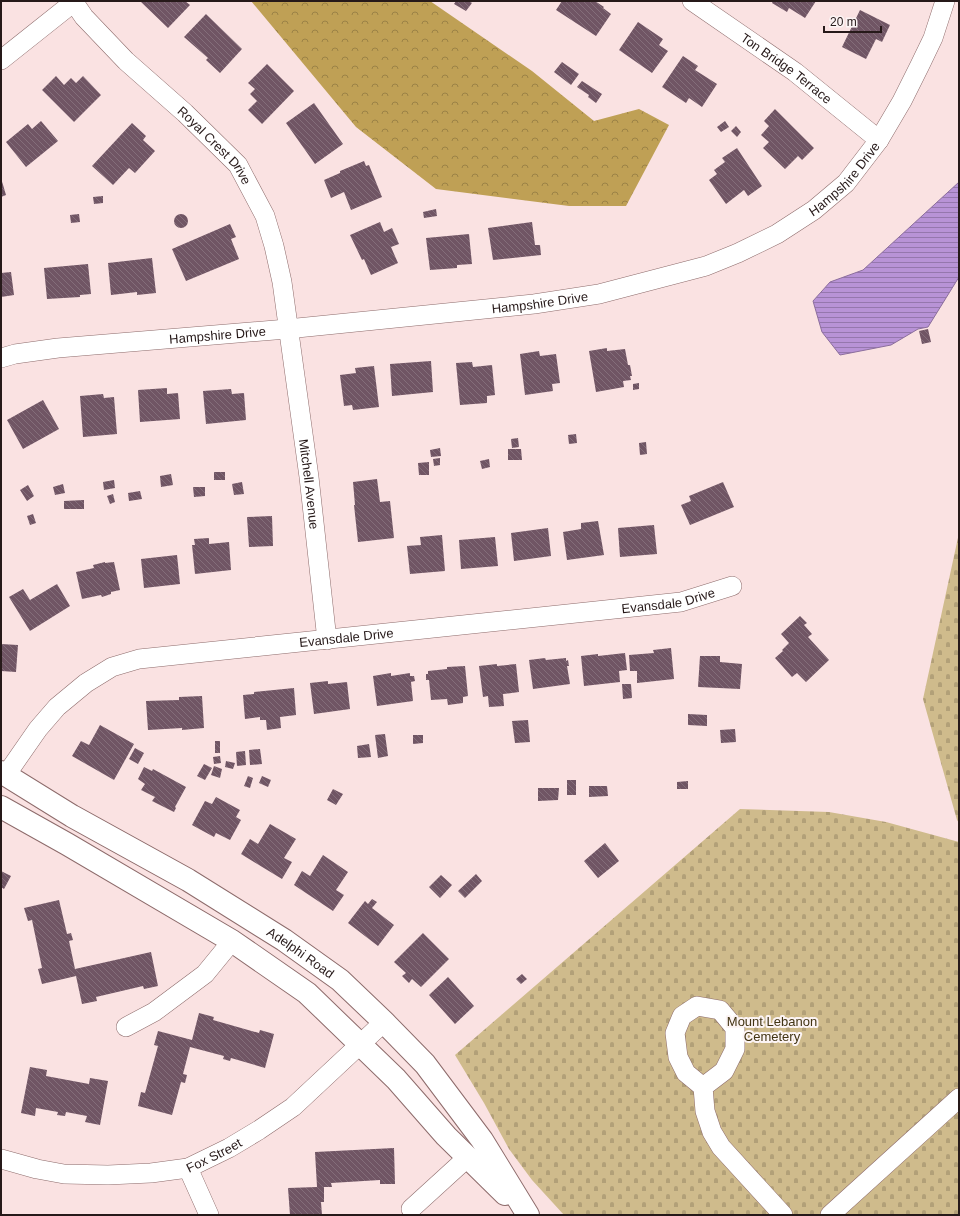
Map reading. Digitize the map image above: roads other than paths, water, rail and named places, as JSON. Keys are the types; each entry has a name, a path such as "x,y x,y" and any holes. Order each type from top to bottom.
{"main road":[{"name":"Adelphi Road","path":"3,773 72,816 188,880 284,940 340,980 425,1064 482,1140 527,1215"},
{"name":"Adelphi Road","path":"1,807 232,941 307,993 396,1080 446,1136 527,1215"}],"street":[{"path":"1,60 73,1"},
{"name":"Royal Crest Drive","path":"73,1 84,17 126,61 185,113 238,165 266,216 282,282 287,329"},
{"name":"Ton Bridge Terrace","path":"692,1 795,72 879,140"},
{"name":"Hampshire Drive","path":"1,358 15,354 58,348 287,329 534,304 599,294 706,266 738,253 776,234 814,210 846,183 879,140 920,65 937,27 945,1"},
{"name":"Mitchell Avenue","path":"287,329 309,477 327,640"},
{"name":"Evansdale Drive","path":"3,773 57,707 86,682 112,667 139,659 681,602 732,586"},
{"path":"126,1027 154,1012 205,974 232,941"},
{"name":"Fox Street","path":"1,1159 37,1169 64,1174 108,1175 151,1173 188,1168 229,1148 293,1107 384,1022"},
{"path":"703,1087 705,1111 712,1132 721,1147 783,1215"},
{"path":"830,1215 959,1098"},
{"path":"411,1209 468,1157"},
{"path":"188,1168 205,1212"}],"park label":[{"name":"Mount Lebanon Cemetery","path":"772,1028"}]}
